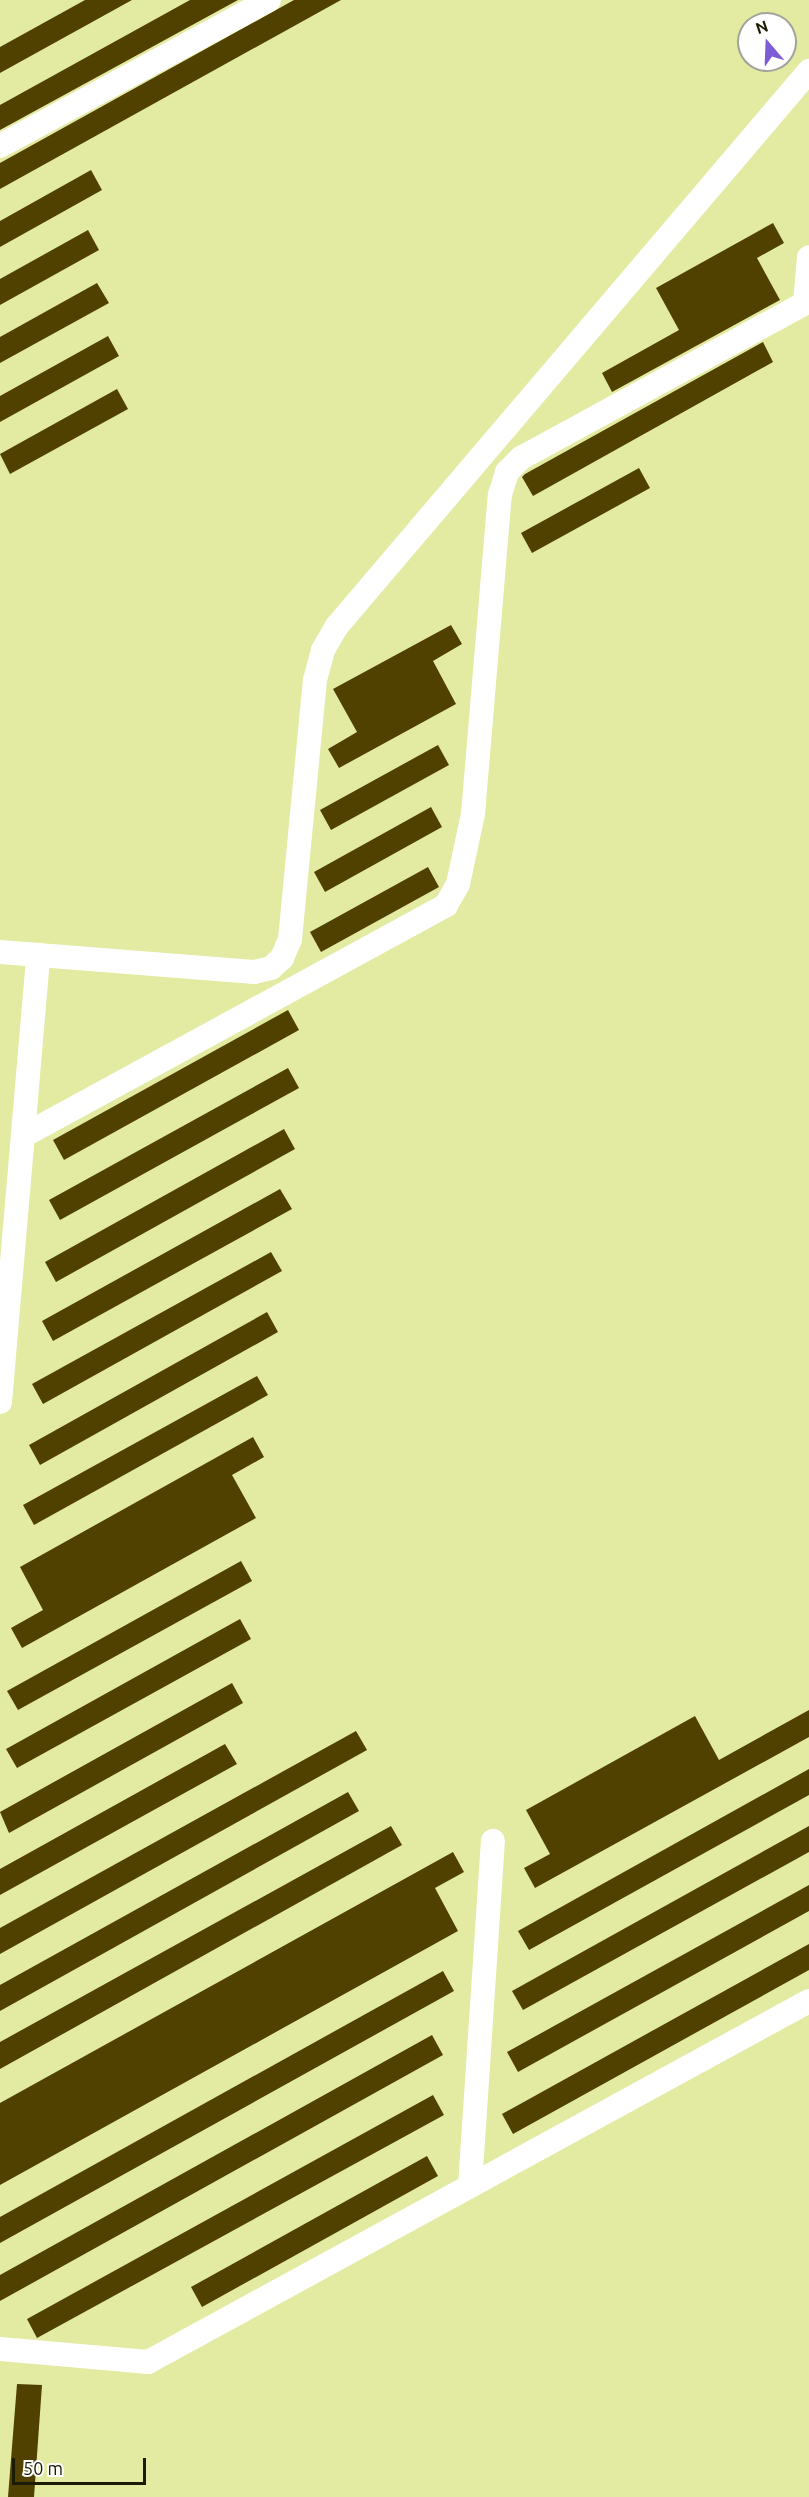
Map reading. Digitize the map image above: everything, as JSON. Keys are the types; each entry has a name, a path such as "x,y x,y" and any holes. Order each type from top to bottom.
{"lane":[{"path":"0,146 269,0"},
{"path":"0,952 255,972 271,968 282,958 290,939 315,680 323,650 332,634 809,71"},
{"path":"23,1136 446,904 458,884 473,814 500,495 507,472 521,458 805,303 809,257"},
{"path":"0,1402 38,955"},
{"path":"470,2186 493,1841"},
{"path":"0,2349 148,2362 809,2001"}],"building":[{"path":"85,0 132,0 0,73 0,47"},
{"path":"190,0 238,0 0,130 0,105"},
{"path":"294,0 341,0 0,189 0,163"},
{"path":"91,170 102,190 0,247 0,221"},
{"path":"773,223 784,243 757,258 780,300 612,392 602,373 679,330 656,288"},
{"path":"88,230 99,250 0,305 0,279"},
{"path":"97,283 109,303 0,363 0,337"},
{"path":"108,336 119,356 0,422 0,396"},
{"path":"763,342 773,362 533,496 522,477 525,474"},
{"path":"117,389 128,409 10,474 0,454"},
{"path":"639,468 650,488 532,553 521,533"},
{"path":"451,625 462,644 433,661 456,704 339,768 328,749 357,732 333,689"},
{"path":"438,745 449,765 331,830 320,810"},
{"path":"431,807 442,827 325,892 314,872"},
{"path":"428,867 439,887 321,952 310,932"},
{"path":"288,1010 299,1030 64,1160 53,1140"},
{"path":"288,1068 299,1088 60,1220 49,1200"},
{"path":"284,1129 295,1149 56,1282 45,1262"},
{"path":"280,1189 292,1209 53,1341 42,1321"},
{"path":"271,1252 282,1271 43,1404 32,1384"},
{"path":"267,1312 278,1332 40,1465 29,1445"},
{"path":"257,1376 268,1395 34,1525 23,1505"},
{"path":"253,1437 264,1457 232,1475 256,1518 22,1648 11,1628 43,1610 20,1567"},
{"path":"241,1561 252,1581 18,1710 7,1691"},
{"path":"240,1619 251,1639 17,1768 6,1749"},
{"path":"232,1683 243,1703 9,1833 0,1812"},
{"path":"809,1710 809,1737 535,1888 524,1868 550,1854 526,1810 695,1716 719,1760"},
{"path":"356,1731 367,1750 0,1954 0,1928"},
{"path":"225,1744 237,1764 0,1895 0,1869"},
{"path":"809,1769 809,1795 529,1950 518,1931"},
{"path":"348,1792 359,1811 0,2011 0,1985"},
{"path":"391,1826 402,1845 0,2069 0,2042"},
{"path":"809,1826 809,1852 523,2010 512,1991"},
{"path":"453,1852 464,1872 435,1888 458,1931 0,2185 0,2103"},
{"path":"809,1885 809,1911 518,2072 507,2052"},
{"path":"809,1944 809,1970 513,2134 502,2114"},
{"path":"443,1971 454,1991 0,2243 0,2217"},
{"path":"432,2035 443,2055 0,2301 0,2275"},
{"path":"433,2095 444,2115 37,2338 27,2319"},
{"path":"427,2156 438,2176 202,2307 191,2287"},
{"path":"17,2384 42,2385 34,2497 8,2497"}]}
